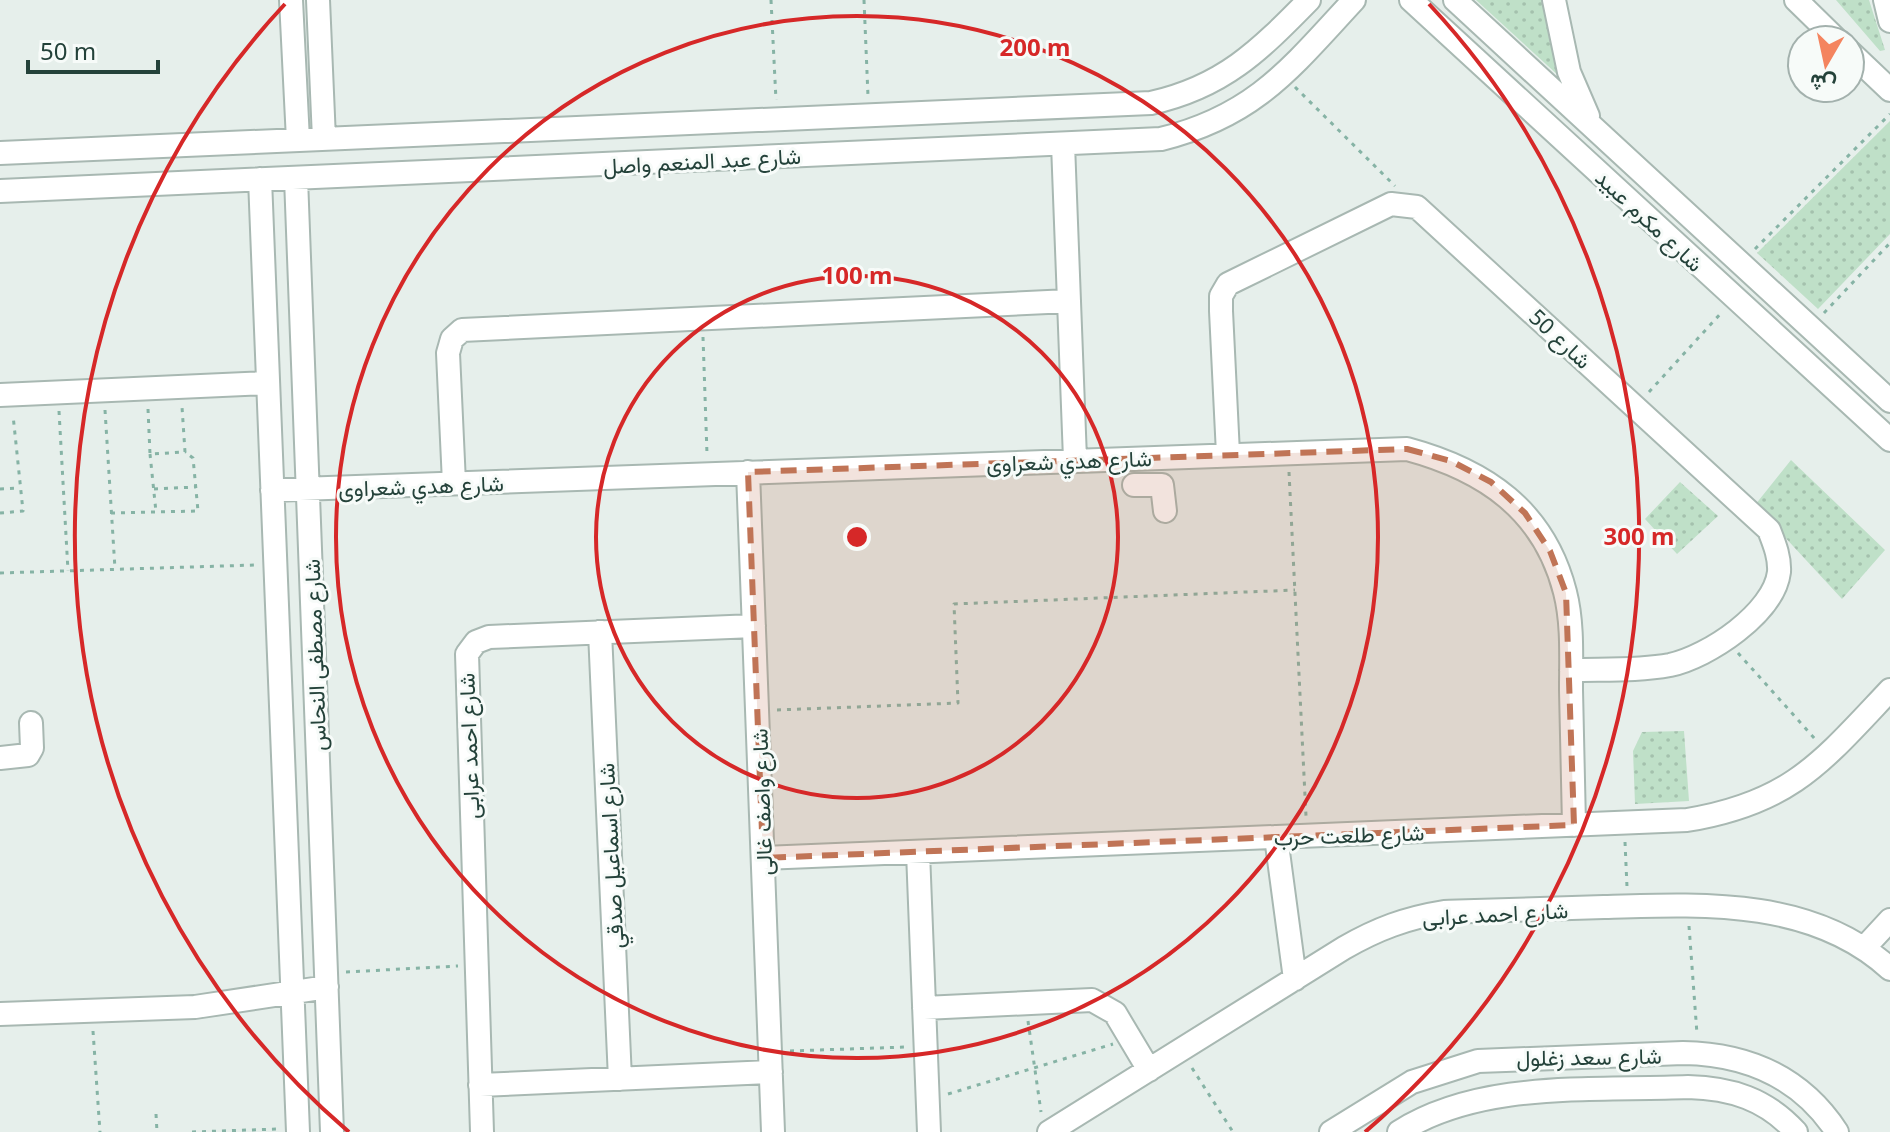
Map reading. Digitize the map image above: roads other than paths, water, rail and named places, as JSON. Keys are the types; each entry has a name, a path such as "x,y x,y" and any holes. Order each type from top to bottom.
{"street":[{"path":"291,0 298,140"},
{"path":"318,0 324,139"},
{"name":"شارع عبد المنعم واصل","path":"0,153 1136,104 1179,97 1206,86 1256,53 1309,0"},
{"name":"شارع عبد المنعم واصل","path":"0,191 1139,142 1193,131 1251,103 1284,76 1354,0"},
{"name":"شارع مكرم عبيد","path":"1411,0 1890,440"},
{"name":"شارع مكرم عبيد","path":"1455,0 1890,401"},
{"path":"1554,0 1569,72 1591,125"},
{"path":"1796,0 1821,24"},
{"path":"1885,0 1890,21"},
{"path":"1866,67 1890,90"},
{"path":"822,118 822,154"},
{"path":"371,137 380,156 371,174"},
{"path":"205,144 199,163 206,182"},
{"path":"1063,144 1075,459"},
{"name":"شارع مصطفى النحاس","path":"296,178 332,1132"},
{"name":"شارع مصطفى النحاس","path":"260,179 298,1130"},
{"name":"شارع 50","path":"1228,454 1221,311 1221,296 1228,284 1391,204 1405,203 1429,215 1769,530 1777,550 1779,572 1772,593 1759,611 1707,652 1671,665 1571,670"},
{"path":"454,483 448,353 452,339 462,330 1069,301"},
{"path":"5,395 268,383"},
{"name":"شارع هدي شعراوى","path":"272,490 1407,449 1451,461 1491,482 1525,513 1550,551 1566,593 1574,825"},
{"path":"1149,457 1142,485 1164,487 1165,511"},
{"name":"شارع واصف غالى","path":"748,472 773,1132"},
{"name":"شارع احمد عرابى","path":"482,1132 467,654 476,642 489,637 754,626"},
{"name":"شارع اسماعيل صدقي","path":"600,632 620,1079"},
{"name":"شارع طلعت حرب","path":"763,858 1687,820 1727,813 1764,801 1799,781 1830,754 1890,690"},
{"path":"0,758 28,755 32,748 31,723"},
{"path":"1276,837 1295,979"},
{"path":"918,852 929,1132"},
{"name":"شارع احمد عرابى","path":"1046,1126 1149,1070 1375,930 1409,918 1444,912 1713,904 1788,918 1865,947 1890,969"},
{"path":"1865,947 1890,920"},
{"path":"0,1014 195,1007 292,991 326,980"},
{"path":"924,1008 1092,1000 1115,1013 1149,1070"},
{"name":"شارع سعد زغلول","path":"1333,1131 1412,1082 1478,1061 1698,1053 1747,1061 1777,1074 1803,1092 1837,1132"},
{"path":"480,1085 620,1079 771,1062"},
{"name":"شارع سعد زغلول","path":"1399,1132 1439,1110 1499,1096 1688,1087 1718,1088 1747,1095 1772,1110 1796,1132"}]}
